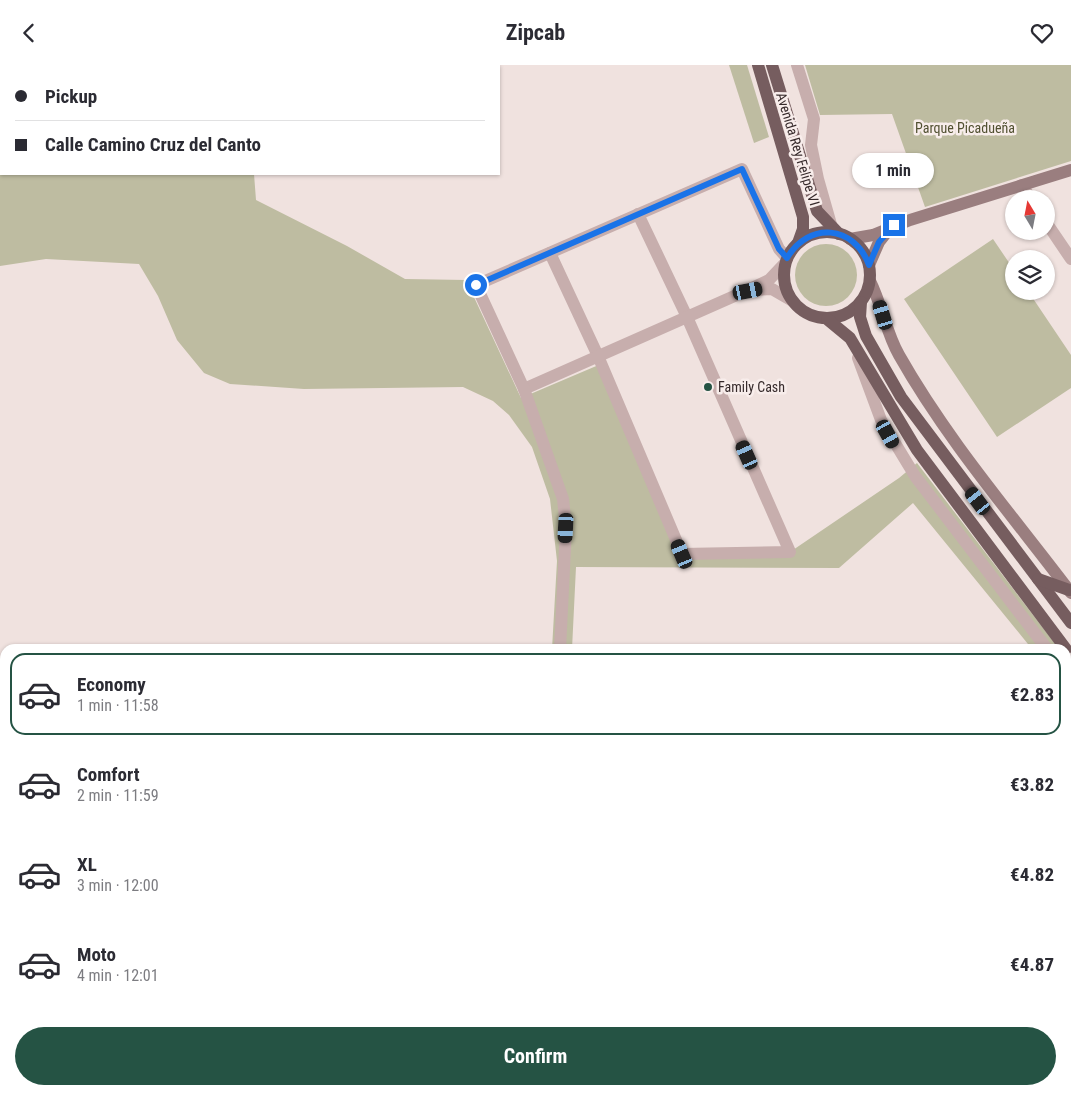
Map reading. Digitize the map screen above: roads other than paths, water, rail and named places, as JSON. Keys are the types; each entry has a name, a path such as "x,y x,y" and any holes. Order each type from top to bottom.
{"main road":[{"name":"Avenida Rey Felipe VI","path":"758,65 803,217 803,229 798,243"},
{"name":"Avenida Rey Felipe VI","path":"772,65 817,211 840,233"},
{"path":"861,302 851,311 828,319 815,317 802,311 791,300 784,281 786,260 798,243 814,234 840,233 862,251 869,265 870,281 861,302 860,317 866,336 892,383 934,442 1071,623"},
{"path":"828,319 850,338 856,351 917,450 1062,644"},
{"path":"1038,579 1070,591"}],"street":[{"path":"797,65 814,119 811,145 818,179 840,233 872,235 894,225 1071,170"},
{"path":"524,389 748,291 769,279 786,260 779,249 742,169 476,285 524,389 563,499 566,528 560,644"},
{"path":"1022,185 1025,190"},
{"path":"550,253 598,356 682,554 790,552 687,317 638,214"},
{"path":"869,265 879,242 894,225"},
{"path":"1055,235 1071,259"},
{"path":"870,281 877,295 890,334 919,387 972,463 1070,591"},
{"path":"748,291 761,288 772,289 791,300"},
{"path":"856,351 881,420 896,448 915,476 1043,644"}],"place":[{"name":"Family Cash","path":"708,387"}],"park label":[{"name":"Parque Picadueña","path":"965,128"}]}
